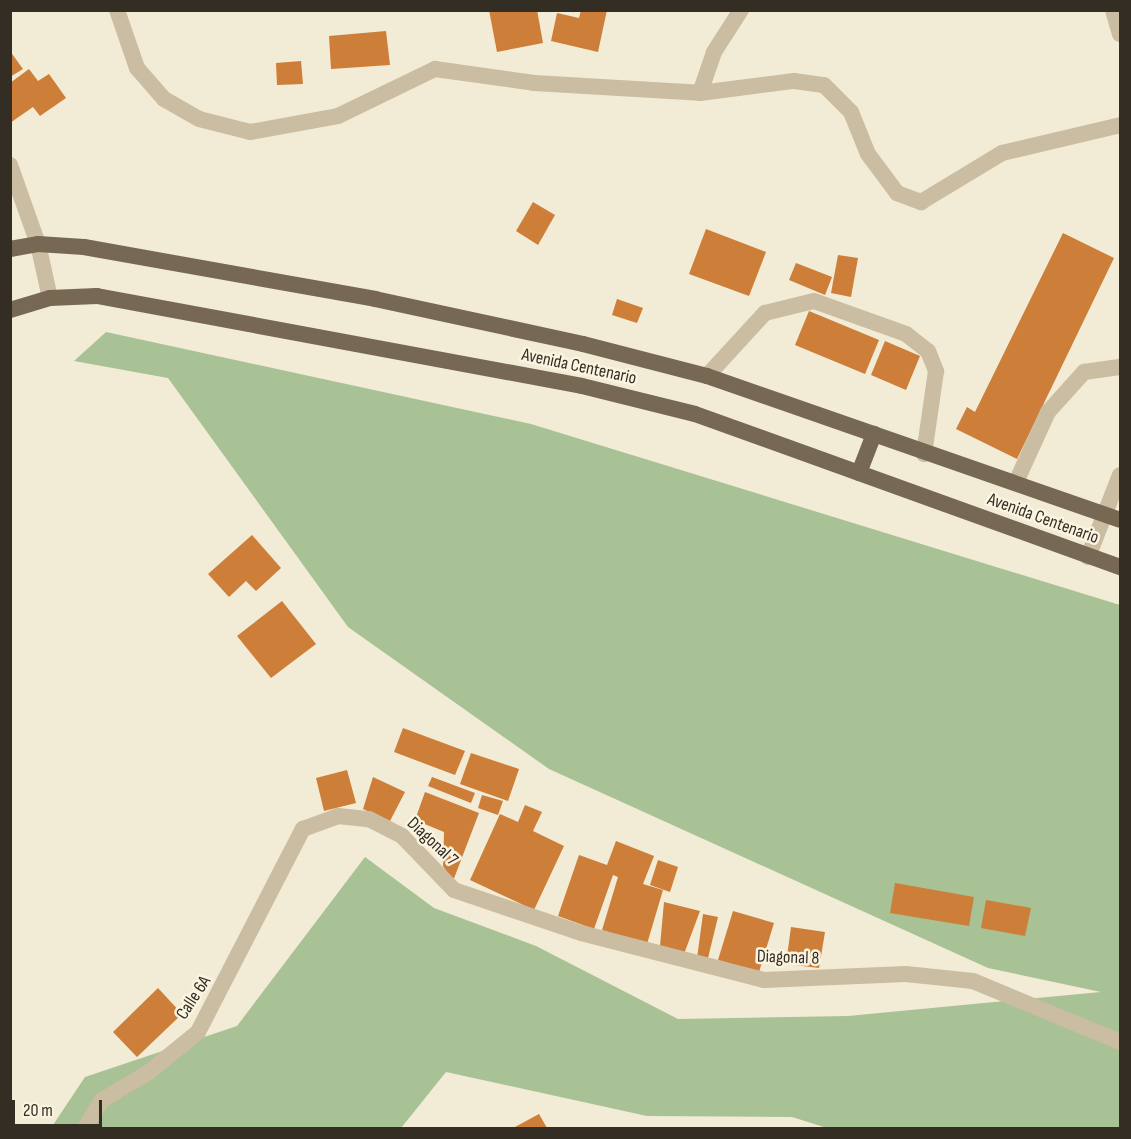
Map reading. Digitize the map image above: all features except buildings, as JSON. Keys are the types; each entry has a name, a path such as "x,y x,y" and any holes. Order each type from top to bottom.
{"main road":[{"name":"Avenida Centenario","path":"10,249 38,243 375,299 707,376 874,434 924,454 1017,480 1120,520"},
{"name":"Avenida Centenario","path":"10,310 50,298 97,296 582,386 695,414 1120,567"},
{"path":"859,473 874,434"}],"street":[{"path":"117,10 137,68 164,99 199,119 250,132 338,116 435,69 534,83 700,93 794,81 824,85 851,112 868,154 897,194 921,202 1002,153 1120,124"},
{"path":"700,93 714,52 741,10"},
{"path":"1113,10 1120,34"},
{"path":"10,165 38,243 50,298"},
{"path":"707,376 765,313 814,301 906,334 928,351 936,371 924,454"},
{"path":"1017,480 1048,412 1084,372 1120,367"},
{"path":"1088,557 1102,514 1120,475"},
{"name":"Diagonal 7","path":"271,882 303,829 338,816 369,819 402,836 454,890"},
{"name":"Calle 6A","path":"85,1128 102,1100 149,1072 198,1032 227,984 271,882"},
{"name":"Diagonal 8","path":"454,890 581,933 764,980 906,974 973,981 1120,1042"}],"green space":[{"path":"106,332 531,424 1120,605 1120,1128 827,1128 792,1117 647,1116 446,1072 401,1128 51,1128 85,1077 237,1026 365,857 434,908 536,946 678,1019 848,1016 1101,992 988,968 549,769 348,627 168,378 74,361"}]}
